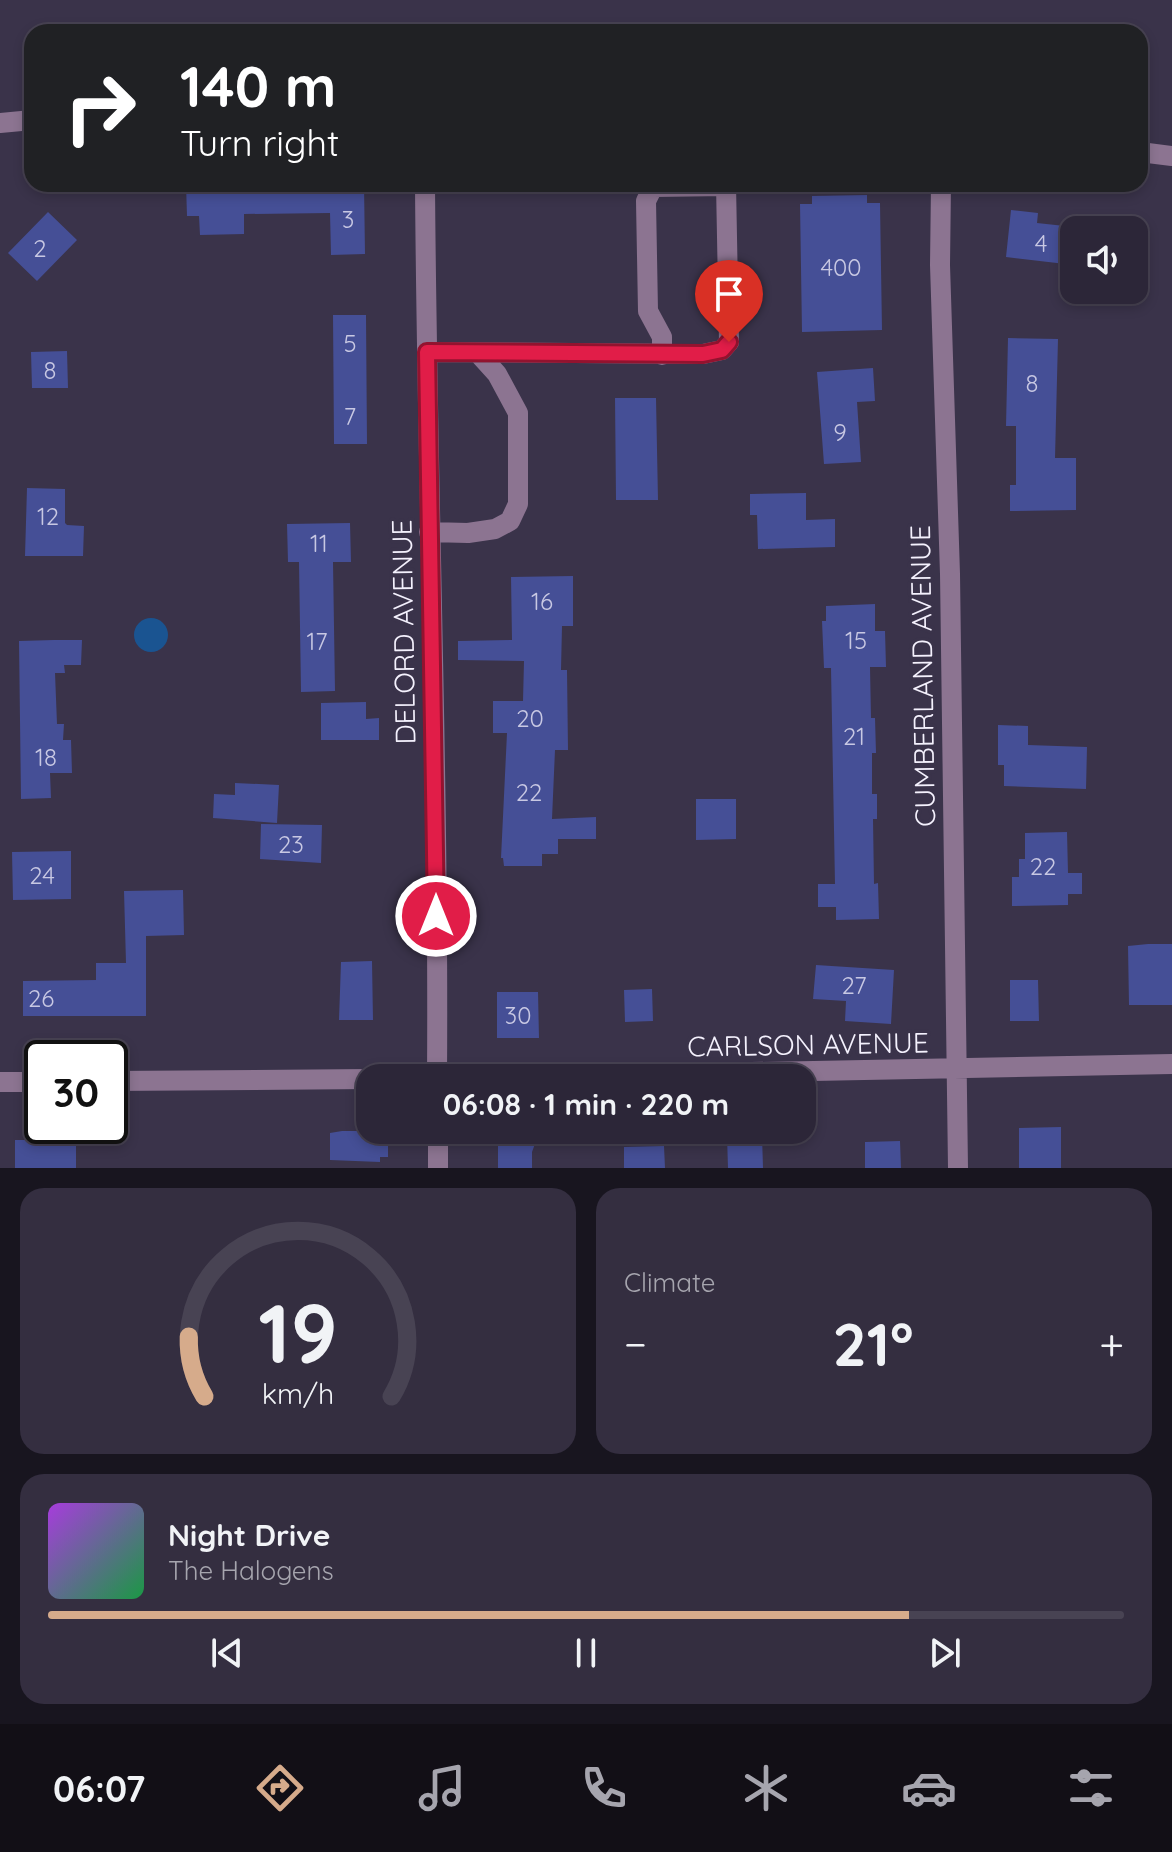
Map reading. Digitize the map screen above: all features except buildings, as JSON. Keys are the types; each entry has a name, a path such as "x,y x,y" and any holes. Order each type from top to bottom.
{"street":[{"path":"0,123 24,121"},
{"path":"1148,153 1172,156"},
{"name":"DELORD AVENUE","path":"425,192 436,809 437,1064"},
{"path":"649,192 646,201 648,311 662,337 662,355"},
{"path":"427,352 662,355 703,354 722,350 729,342 726,192"},
{"name":"CUMBERLAND AVENUE","path":"941,192 958,1168"},
{"path":"429,532 468,533 495,529 510,521 518,504 518,413 497,374 478,353"},
{"name":"CARLSON AVENUE","path":"816,1071 1172,1064"},
{"path":"128,1081 356,1079"},
{"path":"0,1082 24,1082"},
{"path":"438,1144 438,1168"}],"water":[{"path":"151,618 163,623 168,635 163,647 151,652 139,647 134,635 139,623"}],"route":[{"path":"436,916 427,352 703,354 722,350 729,342"}]}
